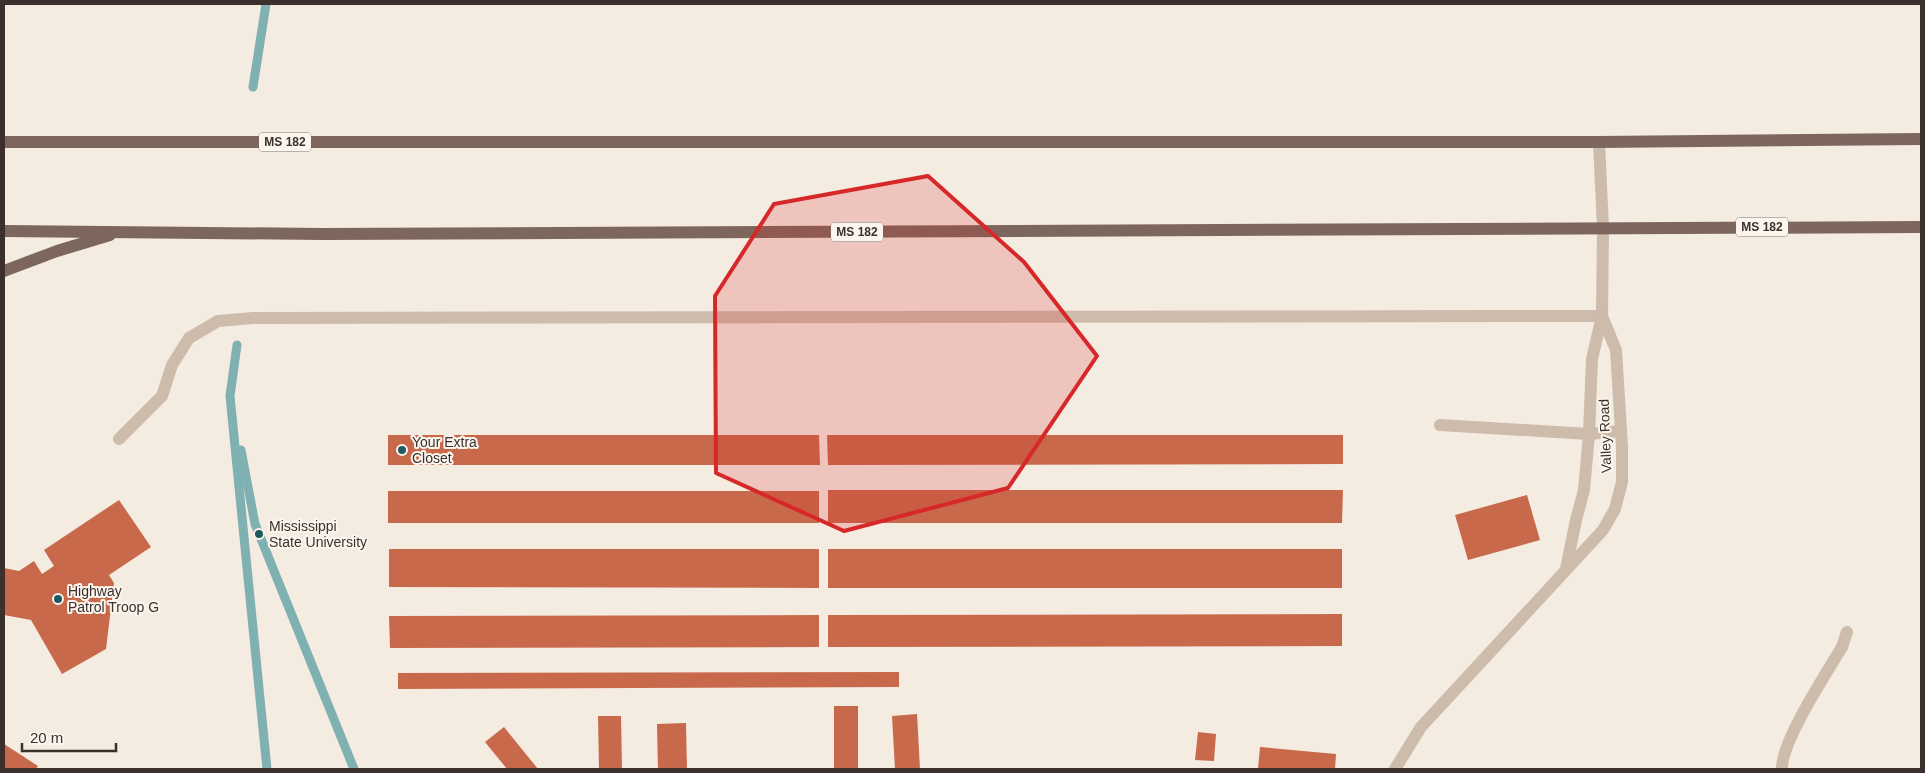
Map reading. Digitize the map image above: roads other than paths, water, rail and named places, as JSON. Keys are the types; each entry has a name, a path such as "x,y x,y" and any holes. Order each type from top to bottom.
{"main road":[{"name":"MS 182","path":"4,142 1599,142 1921,140"},
{"name":"MS 182","path":"4,231 332,234 1921,227"},
{"path":"4,271 57,251 123,232"}],"street":[{"name":"Valley Road","path":"1566,569 1584,490 1589,434 1592,359 1602,316 1603,228 1599,142"},
{"name":"Valley Road","path":"1395,769 1421,727 1604,530 1615,509 1622,482 1616,350 1602,316"},
{"path":"119,439 162,396 172,365 189,338 218,322 253,318 1602,316"},
{"path":"1440,425 1589,434 1621,431"},
{"path":"1782,769 1781,761 1793,732 1842,647 1847,632"}],"waterway":[{"path":"253,87 266,4"},
{"path":"237,345 230,396 267,769"},
{"path":"241,450 255,524 354,769"}],"place":[{"name":"Your Extra Closet","path":"402,450"},
{"name":"Mississippi State University","path":"259,534"},
{"name":"Highway Patrol Troop G","path":"58,599"}]}
